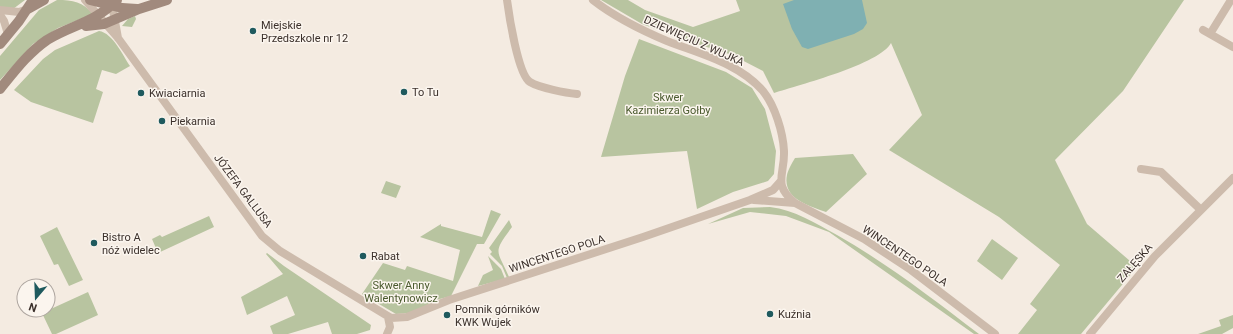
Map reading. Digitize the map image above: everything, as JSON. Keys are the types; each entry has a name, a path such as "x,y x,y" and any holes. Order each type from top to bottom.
{"main road":[{"path":"0,44 28,9 33,0"},
{"path":"28,9 44,0"},
{"path":"90,0 114,3 139,9"},
{"path":"0,90 25,60 41,45 54,36 78,26 102,20 115,20 152,2 167,0"},
{"path":"102,20 114,3"}],"street":[{"name":"JÓZEFA GALLUSA","path":"85,0 118,38 262,236 280,251 388,318"},
{"path":"507,0 515,46 524,76 529,82 570,94 577,94"},
{"name":"DZIEWIĘCIU Z WUJKA","path":"593,0 605,9 636,27 726,64 745,75 757,85 764,93 772,107 783,143 784,156 781,181"},
{"path":"1231,0 1207,32 1233,47"},
{"name":"JÓZEFA GALLUSA","path":"114,3 118,38"},
{"path":"0,10 19,12 28,9"},
{"path":"0,15 4,20 8,34"},
{"path":"1141,170 1161,172 1201,210"},
{"name":"ZAŁĘSKA","path":"1090,334 1155,256 1233,178"},
{"path":"781,181 786,195 795,203"},
{"name":"WINCENTEGO POLA","path":"388,318 407,317 449,300 750,200 774,190 781,181"},
{"name":"WINCENTEGO POLA","path":"750,200 795,203 864,239 995,334"},
{"path":"387,334 390,326 388,318"}],"green space":[{"path":"0,0 25,0 13,9 0,8"},
{"path":"57,0 77,2 93,14 58,28 33,44 0,80 0,56 39,10"},
{"path":"601,0 628,0 645,10 693,27 740,11 736,0 1184,0 1123,91 1055,160 1087,224 1137,267 1081,334 1018,334 1037,310 1030,304 1060,265 999,217 889,150 922,115 891,43 884,51 872,59 856,66 774,93 763,71 732,55 642,24"},
{"path":"135,16 136,19 132,27 122,26 128,19"},
{"path":"99,31 109,36 113,40 130,66 116,74 102,70 96,89 103,92 93,123 31,102 14,90 43,59 55,50"},
{"name":"Skwer Kazimierza Gołby","path":"639,39 726,72 752,88 765,109 776,151 774,174 768,181 733,192 697,209 687,151 601,157 625,76"},
{"path":"853,154 867,174 826,212 805,204 793,196 789,190 787,175 795,158"},
{"path":"386,181 401,186 396,198 381,193"},
{"path":"770,207 788,211 805,218 856,246 910,282 979,334 974,334 829,232 786,216 750,212 708,224 743,208"},
{"name":"Skwer Anny Walentynowicz","path":"491,210 501,214 484,244 477,244 451,296 432,301 433,304 410,313 396,314 362,294 383,263 405,270 407,266 453,281 460,250 420,237 441,224 441,226 482,237"},
{"path":"209,216 214,227 158,253 152,239 160,235 162,237"},
{"path":"509,220 512,227 501,242 498,252 509,277 507,278 502,266 490,254 492,252 489,248"},
{"path":"57,227 83,280 69,286 58,264 54,265 40,236"},
{"path":"992,239 1018,258 1002,280 977,261"},
{"path":"267,253 371,325 370,330 357,334 332,334 328,322 288,334 273,334 270,326 295,315 287,296 247,315 241,297 283,274 266,254"},
{"path":"488,256 501,269 505,279 478,286 483,275 493,270"},
{"path":"88,292 98,315 56,334 52,334 44,318 56,318 56,307"},
{"path":"1233,315 1233,328 1222,334 1198,334 1221,326 1219,320"}],"water":[{"path":"794,0 862,0 867,23 863,29 854,34 808,49 802,47 792,29 783,4"}],"place":[{"name":"Miejskie Przedszkole nr 12","path":"253,31"},
{"name":"To Tu","path":"404,92"},
{"name":"Kwiaciarnia","path":"141,93"},
{"name":"Piekarnia","path":"162,121"},
{"name":"Bistro A nóż widelec","path":"94,243"},
{"name":"Rabat","path":"363,256"},
{"name":"Kuźnia","path":"770,314"},
{"name":"Pomnik górników KWK Wujek","path":"447,315"}]}
